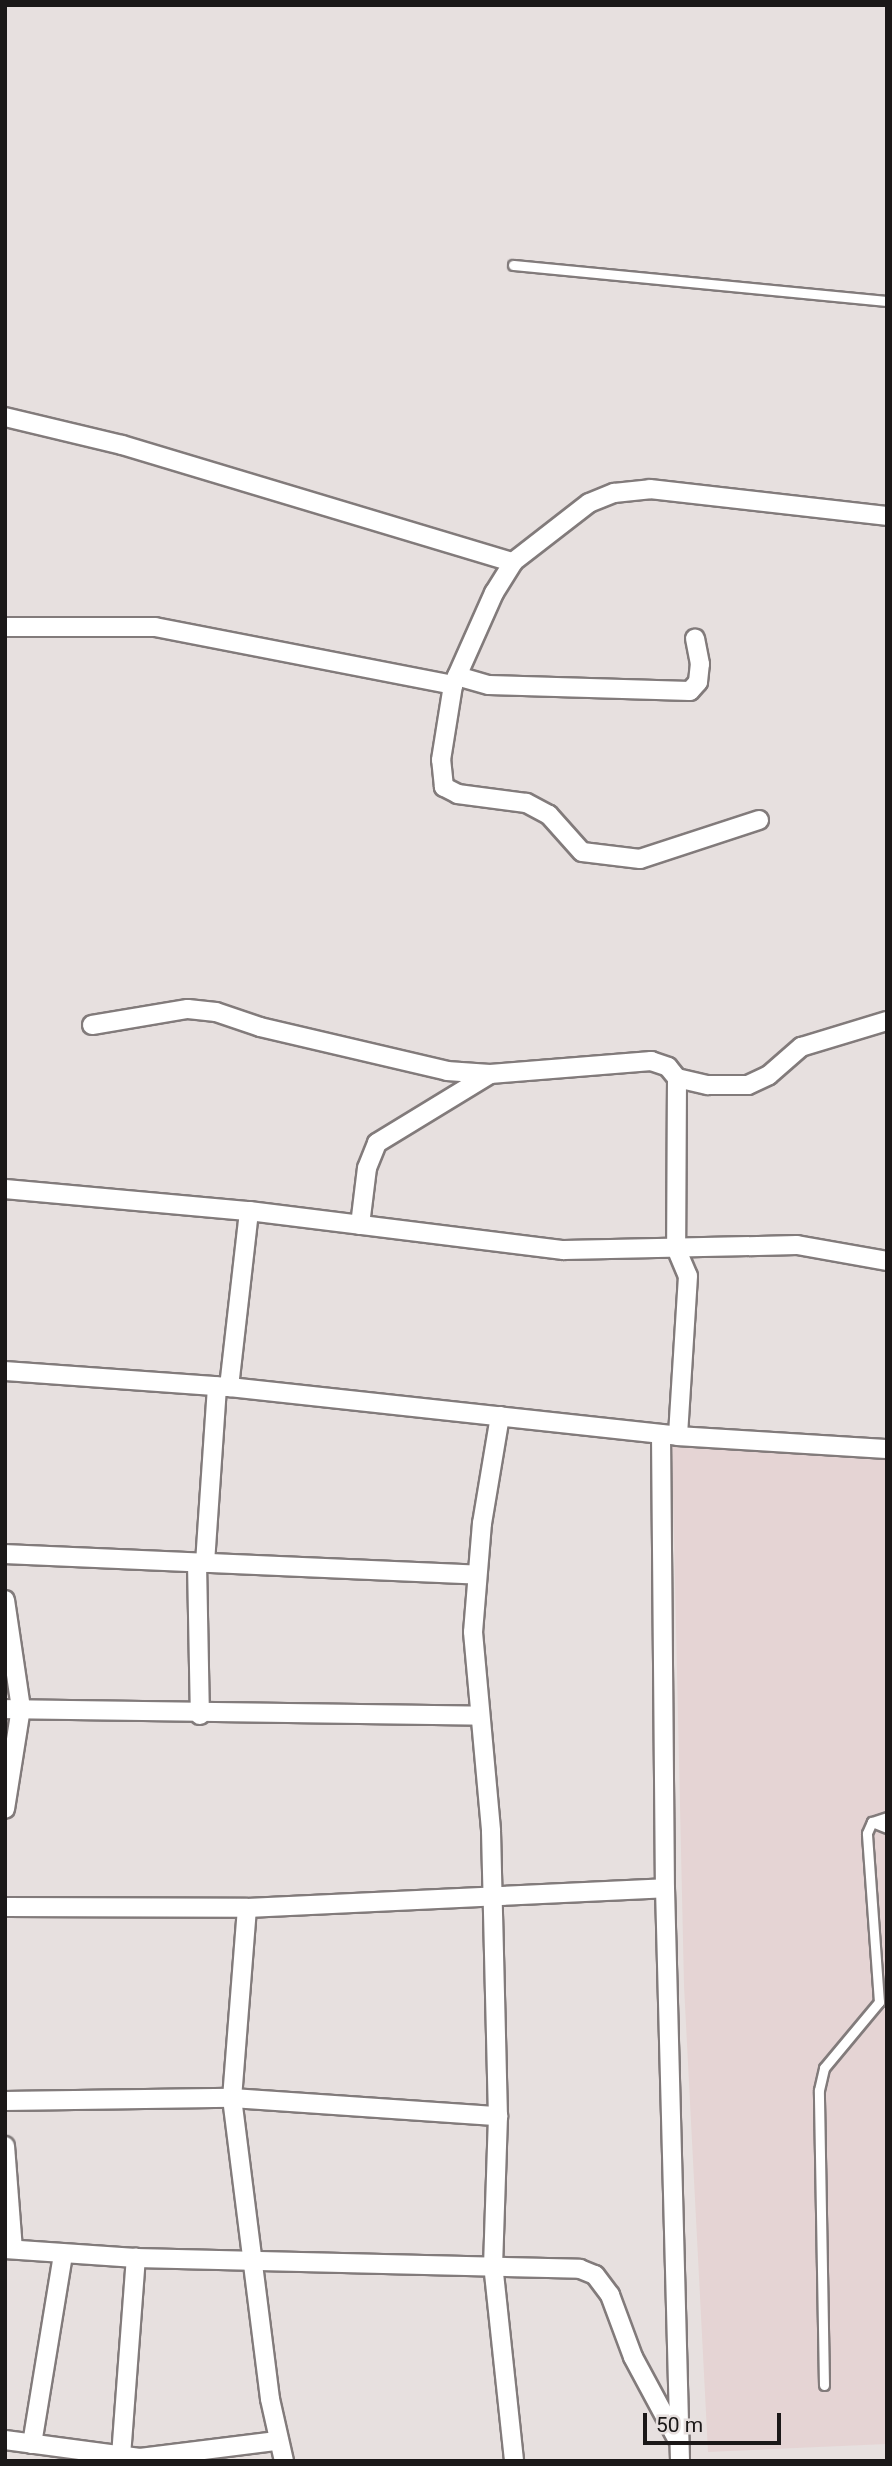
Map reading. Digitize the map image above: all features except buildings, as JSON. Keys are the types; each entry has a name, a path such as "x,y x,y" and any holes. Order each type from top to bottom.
{"street":[{"path":"5,417 163,457 513,562"},
{"path":"759,820 640,859 582,852 549,815 526,803 458,794 444,787 441,760 455,680 494,593 513,562 589,503 614,493 650,489 887,516"},
{"path":"5,627 155,627 489,685 690,691 698,682 700,664 695,638"},
{"path":"92,1025 188,1009 216,1013 447,1071 490,1074 651,1061 668,1067 677,1078 708,1085 748,1085 769,1075 800,1047 887,1021"},
{"path":"360,1225 367,1168 377,1143 490,1074"},
{"path":"677,1078 676,1248 688,1276 669,1435 665,1888 680,2461"},
{"path":"5,1189 250,1211 564,1250 797,1245 887,1261"},
{"path":"200,1715 201,1563 223,1387 250,1211"},
{"path":"5,1371 223,1387 669,1435 887,1449"},
{"path":"500,1416 477,1574 473,1632 478,1717 491,1831 498,2116 493,2264 514,2461"},
{"path":"5,1554 477,1574"},
{"path":"5,1600 13,1709 5,1809"},
{"path":"13,1709 200,1715 478,1717"},
{"path":"5,1907 247,1908 665,1888"},
{"path":"247,1908 232,2098 277,2441 284,2461"},
{"path":"5,2101 232,2098 498,2116"},
{"path":"5,2146 9,2249 136,2258 493,2264 580,2269 595,2275 610,2295 633,2357 678,2441"},
{"path":"32,2444 62,2254"},
{"path":"121,2456 136,2258"},
{"path":"5,2440 91,2457 171,2456 277,2441"}],"lane":[{"path":"513,265 887,301"},
{"path":"872,1822 887,1817"},
{"path":"872,1822 887,1828"},
{"path":"824,2385 819,2090 824,2068 879,2002 867,1839 872,1822"}],"shaded area":[{"path":"672,1447 887,1458 887,2444 708,2452 684,1986"}]}
